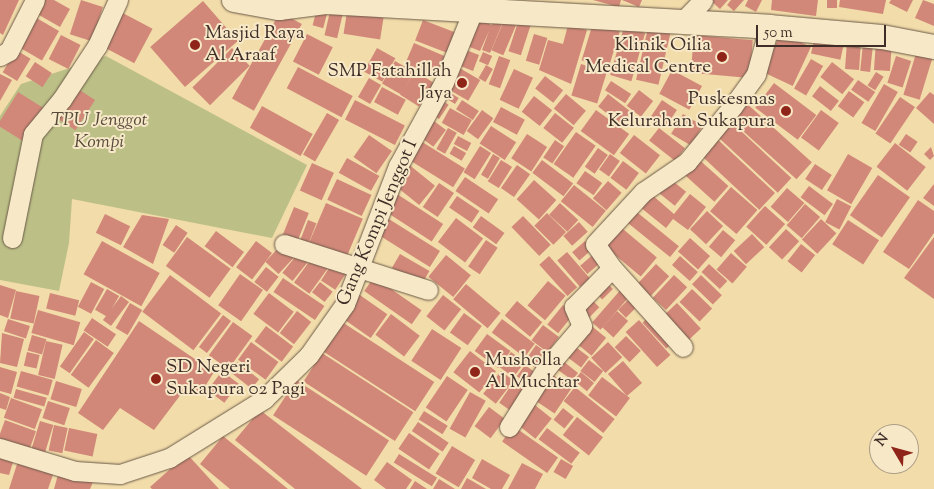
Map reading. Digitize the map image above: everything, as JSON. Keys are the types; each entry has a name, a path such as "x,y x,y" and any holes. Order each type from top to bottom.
{"street":[{"path":"0,56 9,51 35,0"},
{"path":"12,238 33,134 97,46 118,0"},
{"path":"234,0 279,8 326,2 472,13 682,22 882,38 934,47"},
{"path":"682,22 703,0"},
{"name":"Gang Kompi Jenggot I","path":"0,448 75,471 120,474 169,458 253,407 277,387 309,355 346,304 398,166 444,82 472,13"},
{"path":"683,346 612,268 595,244 643,192 687,162 733,106 756,74 769,28"},
{"path":"284,244 428,290"},
{"path":"509,428 547,367 582,326 574,307 612,268"}],"green space":[{"name":"TPU Jenggot Kompi","path":"106,56 307,165 272,238 72,199 69,243 59,291 0,280 0,116 21,84"}],"building":[{"path":"0,0 19,0 3,35 0,33"},
{"path":"39,0 54,0 70,9 60,27 32,11"},
{"path":"81,0 103,7 92,41 70,34"},
{"path":"593,0 621,0 619,7"},
{"path":"622,0 642,0 639,7"},
{"path":"710,0 728,0 720,9"},
{"path":"731,0 744,0 734,11 727,5"},
{"path":"748,0 762,0 756,12 745,6"},
{"path":"772,0 818,0 816,16 771,10"},
{"path":"827,0 837,0 837,8 827,8"},
{"path":"840,0 886,0 883,14 839,7"},
{"path":"891,0 913,0 907,12 889,3"},
{"path":"923,0 934,4 934,26 915,18"},
{"name":"Masjid Raya Al Araaf","path":"203,1 238,41 185,87 150,47"},
{"path":"318,5 329,8 323,28 313,25"},
{"path":"331,7 344,10 337,38 324,35"},
{"path":"119,11 153,29 134,63 101,45"},
{"path":"280,12 302,24 254,111 232,99"},
{"path":"347,12 384,18 380,40 344,34"},
{"path":"33,16 59,31 42,60 16,45"},
{"path":"505,18 517,23 503,55 491,50"},
{"path":"494,19 503,22 490,53 482,50 489,31 480,51 467,46 478,20 492,25"},
{"path":"519,19 531,23 521,55 508,51"},
{"path":"423,20 455,32 447,53 415,41"},
{"path":"593,23 620,31 608,68 582,60"},
{"path":"568,25 587,30 571,84 539,70 548,40 563,44"},
{"path":"624,27 645,33 631,81 610,75"},
{"path":"648,28 670,33 658,85 636,80"},
{"path":"781,33 811,47 793,86 763,72"},
{"path":"307,34 333,47 319,75 293,62"},
{"path":"534,34 547,38 539,65 526,61"},
{"path":"61,35 81,45 68,69 49,59"},
{"name":"Klinik Oilia Medical Centre","path":"694,35 753,40 749,78 691,73"},
{"path":"815,35 844,41 840,60 811,54"},
{"path":"847,41 861,42 859,70 845,69"},
{"path":"876,41 892,42 890,71 874,70"},
{"path":"414,43 444,56 435,77 405,64"},
{"path":"863,44 873,45 870,72 860,71"},
{"path":"918,47 934,52 920,100 903,95"},
{"path":"232,48 250,66 210,105 192,88"},
{"path":"377,48 395,58 382,82 364,72"},
{"path":"16,50 31,59 17,81 3,72"},
{"path":"466,50 479,55 473,71 460,66"},
{"path":"483,52 492,56 488,65 479,61"},
{"path":"499,56 510,60 500,88 489,84"},
{"path":"896,56 911,61 903,88 887,83"},
{"path":"811,59 823,66 806,95 794,88"},
{"path":"395,61 414,72 401,95 382,84"},
{"path":"35,62 52,73 43,87 26,76"},
{"path":"832,62 854,79 842,94 820,77"},
{"path":"581,64 607,72 597,103 571,96"},
{"path":"486,65 493,69 485,82 478,78"},
{"name":"SMP Fatahillah Jaya","path":"456,66 480,80 468,101 444,87"},
{"path":"298,67 353,96 341,117 287,88"},
{"path":"514,69 533,78 519,109 500,100"},
{"path":"672,70 702,86 689,110 659,94"},
{"path":"415,71 434,83 419,106 400,95"},
{"path":"876,72 884,77 875,90 868,86"},
{"path":"0,74 12,80 0,101"},
{"path":"545,76 563,90 553,103 535,89"},
{"path":"369,78 381,85 370,104 358,97"},
{"path":"858,80 875,92 868,102 851,90"},
{"path":"611,81 631,94 625,103 605,90"},
{"name":"Puskesmas Kelurahan Sukapura","path":"774,83 816,115 798,140 755,108"},
{"path":"884,84 898,92 875,131 862,123"},
{"path":"820,86 839,101 831,111 812,96"},
{"path":"75,87 95,100 76,130 55,117"},
{"path":"382,87 406,100 398,115 374,102"},
{"path":"446,90 459,98 455,104 442,96"},
{"path":"639,90 653,101 641,117 627,106"},
{"path":"849,91 864,102 853,118 838,106"},
{"path":"18,92 44,108 24,142 0,127 0,121"},
{"path":"930,92 934,95 934,124 916,108"},
{"path":"566,94 586,111 574,125 554,109"},
{"path":"608,94 631,112 621,124 598,107"},
{"path":"534,96 552,110 540,126 522,112"},
{"path":"437,97 449,105 439,119 427,111"},
{"path":"900,97 915,107 890,144 875,133"},
{"path":"355,100 405,125 395,145 345,120"},
{"path":"462,100 479,111 473,120 456,109"},
{"path":"662,100 677,110 665,128 650,118"},
{"path":"745,102 812,162 796,179 730,119"},
{"path":"262,106 313,134 301,156 250,128"},
{"path":"501,107 525,120 517,135 493,122"},
{"path":"450,108 472,120 464,135 442,123"},
{"path":"482,110 493,118 478,139 467,131"},
{"path":"596,110 629,134 614,155 581,131"},
{"path":"821,110 839,123 819,150 801,138"},
{"path":"327,113 339,120 315,162 303,155"},
{"path":"555,113 574,128 562,143 543,128"},
{"path":"683,114 703,126 691,146 671,134"},
{"path":"430,118 446,130 433,147 417,135"},
{"path":"727,118 791,178 778,193 713,133"},
{"path":"491,126 516,142 505,160 480,144"},
{"path":"448,128 457,133 445,154 436,149"},
{"path":"659,128 685,148 675,161 649,141"},
{"path":"576,132 596,146 573,178 554,164"},
{"path":"527,134 547,147 531,171 511,158"},
{"path":"906,134 918,142 910,153 899,145"},
{"path":"369,135 392,151 376,173 354,157"},
{"path":"634,135 660,155 646,173 620,153"},
{"path":"458,136 471,143 467,151 454,144"},
{"path":"715,137 775,193 759,210 699,154"},
{"path":"419,140 465,169 453,187 407,159"},
{"path":"555,140 564,146 552,164 543,157"},
{"path":"895,143 926,167 907,191 877,167"},
{"path":"454,146 466,153 462,161 450,154"},
{"path":"480,146 491,153 475,179 464,172"},
{"path":"931,147 934,156 930,160 924,154"},
{"path":"598,148 608,155 595,174 585,167"},
{"path":"493,154 500,158 488,179 481,175"},
{"path":"610,154 620,161 609,176 599,170"},
{"path":"848,154 872,168 851,204 827,190"},
{"path":"695,156 728,186 714,202 681,172"},
{"path":"347,158 379,176 371,191 339,173"},
{"path":"501,160 512,167 499,188 488,181"},
{"path":"542,160 573,183 564,196 532,173"},
{"path":"623,161 639,173 626,190 610,178"},
{"path":"312,163 334,173 322,200 300,190"},
{"path":"407,163 435,186 419,205 391,182"},
{"path":"815,164 832,175 822,190 805,179"},
{"path":"517,165 530,174 514,197 501,188"},
{"path":"585,171 602,183 594,195 576,183"},
{"path":"878,175 910,197 882,238 850,215"},
{"path":"465,177 498,199 489,213 455,191"},
{"path":"669,178 686,192 675,206 658,192"},
{"path":"337,179 371,195 362,216 327,200"},
{"path":"534,180 556,200 539,219 517,199"},
{"path":"608,181 622,193 606,210 593,198"},
{"path":"439,183 454,193 438,217 423,207"},
{"path":"934,184 934,206 923,198"},
{"path":"574,185 606,211 593,227 561,201"},
{"path":"809,186 833,204 825,215 801,197"},
{"path":"731,187 757,210 736,234 710,211"},
{"path":"787,188 804,203 788,222 771,207"},
{"path":"397,194 443,224 432,242 386,212"},
{"path":"651,194 674,214 690,194 706,207 688,230 673,219 666,228 640,207"},
{"path":"457,196 479,211 472,223 449,208"},
{"path":"837,199 851,206 839,229 825,222"},
{"path":"918,200 934,211 934,233 909,269 883,252"},
{"path":"326,203 363,219 346,258 309,243"},
{"path":"560,203 578,220 567,232 549,215"},
{"path":"805,204 820,217 802,238 787,225"},
{"path":"765,206 785,224 766,245 746,227"},
{"path":"294,207 309,213 298,241 283,235"},
{"path":"633,209 679,246 670,257 624,220"},
{"path":"707,211 723,226 706,244 690,229"},
{"path":"547,213 566,232 553,245 534,226"},
{"path":"105,214 130,226 121,245 96,233"},
{"path":"142,215 169,219 153,264 123,247"},
{"path":"384,216 440,251 430,267 374,232"},
{"path":"481,216 504,233 496,244 473,227"},
{"path":"523,216 551,245 539,256 511,227"},
{"path":"456,218 483,238 465,262 438,242"},
{"path":"821,219 836,233 817,254 802,239"},
{"path":"308,220 316,223 307,247 299,244"},
{"path":"848,220 879,240 863,264 832,244"},
{"path":"579,222 588,232 572,246 563,236"},
{"path":"617,224 657,257 641,277 601,243"},
{"path":"176,225 188,233 174,253 163,245"},
{"path":"786,229 799,241 782,260 769,247"},
{"path":"723,230 735,240 721,257 709,247"},
{"path":"216,231 244,252 233,267 205,246"},
{"path":"752,234 764,247 746,264 734,251"},
{"path":"187,237 231,269 210,298 166,266"},
{"path":"934,237 934,299 904,278"},
{"path":"690,238 710,256 698,269 678,251"},
{"path":"486,240 498,248 480,274 468,267"},
{"path":"102,241 160,273 141,306 84,274"},
{"path":"256,241 272,253 252,279 236,267"},
{"path":"585,241 592,249 579,260 572,252"},
{"path":"801,244 815,255 802,272 787,261"},
{"path":"281,245 294,257 278,274 265,262"},
{"path":"300,251 310,259 292,281 282,273"},
{"path":"567,252 590,278 580,287 557,261"},
{"path":"596,252 603,260 587,274 580,266"},
{"path":"731,253 747,267 732,283 717,270"},
{"path":"400,254 429,271 421,285 392,268"},
{"path":"314,255 329,266 309,294 294,283"},
{"path":"446,255 471,275 453,297 428,277"},
{"path":"549,256 577,287 567,296 539,265"},
{"path":"680,256 698,272 690,281 672,265"},
{"path":"333,262 347,271 335,290 321,280"},
{"path":"656,264 669,276 651,296 638,284"},
{"path":"709,264 727,281 720,289 701,272"},
{"path":"266,267 279,277 267,292 254,282"},
{"path":"240,274 263,290 241,321 218,305"},
{"path":"170,275 221,314 193,350 142,312"},
{"path":"674,275 687,287 666,310 653,298"},
{"path":"701,275 722,295 713,304 692,284"},
{"path":"374,277 422,310 412,324 364,291"},
{"path":"283,278 324,306 315,320 273,292"},
{"path":"603,279 613,289 602,300 592,290"},
{"path":"548,281 566,296 545,320 527,306"},
{"path":"91,282 104,289 91,314 78,307"},
{"path":"320,282 333,292 325,302 312,292"},
{"path":"466,284 500,313 488,328 453,299"},
{"path":"0,285 16,290 8,318 0,315"},
{"path":"623,287 631,294 600,330 592,322"},
{"path":"107,289 119,296 107,317 95,310"},
{"path":"692,289 712,308 700,321 679,302"},
{"path":"16,291 39,296 34,323 10,318"},
{"path":"50,293 79,300 75,316 46,309"},
{"path":"269,293 294,312 278,332 253,314"},
{"path":"357,293 387,314 371,338 340,317"},
{"path":"443,295 461,309 445,330 426,316"},
{"path":"633,295 641,303 626,318 618,310"},
{"path":"121,296 129,302 111,326 103,320"},
{"path":"588,296 599,307 588,319 577,307"},
{"path":"517,301 542,322 530,337 505,316"},
{"path":"130,303 142,310 128,335 116,328"},
{"path":"677,303 701,329 689,340 665,314"},
{"path":"563,305 574,314 558,333 547,324"},
{"path":"38,310 80,322 74,345 31,333"},
{"path":"297,311 311,322 294,344 280,333"},
{"path":"617,311 628,321 613,337 602,327"},
{"path":"464,313 482,326 468,345 450,332"},
{"path":"391,314 420,336 404,356 375,335"},
{"path":"652,314 676,340 666,348 642,323"},
{"path":"223,315 231,321 207,353 199,347"},
{"path":"92,318 116,334 108,347 84,330"},
{"path":"8,319 30,326 26,338 4,331"},
{"path":"502,319 535,344 525,357 492,333"},
{"path":"639,320 670,355 657,367 626,332"},
{"name":"SD Negeri Sukapura 02 Pagi","path":"139,321 214,372 201,393 188,385 154,430 120,408 103,430 78,413"},
{"path":"233,322 252,336 228,369 209,355"},
{"path":"342,322 434,382 415,411 323,351"},
{"path":"589,324 606,338 592,356 575,342"},
{"path":"543,325 559,337 548,352 532,340"},
{"path":"266,326 293,346 282,362 255,341"},
{"path":"432,329 461,348 441,380 411,361"},
{"path":"84,332 94,339 70,373 60,366"},
{"path":"2,333 24,339 17,367 0,363"},
{"path":"487,334 510,351 498,368 475,351"},
{"path":"32,335 46,339 42,355 28,350"},
{"path":"626,336 641,351 630,362 615,347"},
{"path":"96,340 114,353 89,388 71,375"},
{"path":"46,341 63,345 55,379 38,375"},
{"path":"251,342 279,362 266,380 238,360"},
{"path":"569,342 589,357 581,367 561,352"},
{"path":"608,342 622,357 606,373 591,358"},
{"path":"536,345 549,354 538,370 525,361"},
{"name":"Musholla Al Muchtar","path":"470,351 496,371 479,393 453,372"},
{"path":"27,352 40,355 37,369 24,366"},
{"path":"511,352 525,362 514,377 500,367"},
{"path":"322,353 413,412 395,441 303,382"},
{"path":"558,357 578,373 572,380 551,365"},
{"path":"589,360 603,371 595,382 580,371"},
{"path":"623,361 642,383 627,396 608,374"},
{"path":"237,362 259,379 252,389 230,371"},
{"path":"525,365 536,373 528,385 517,376"},
{"path":"0,367 17,372 11,394 0,391"},
{"path":"21,371 53,380 48,395 17,386"},
{"path":"222,371 239,384 224,403 208,390"},
{"path":"501,371 514,381 496,404 483,394"},
{"path":"547,371 572,388 555,413 530,397"},
{"path":"581,372 594,383 587,391 574,380"},
{"path":"447,376 468,390 446,421 426,408"},
{"path":"602,377 630,398 616,416 588,395"},
{"path":"516,378 528,386 511,411 499,403"},
{"path":"296,380 389,440 366,476 273,415"},
{"path":"56,381 82,389 76,407 50,399"},
{"path":"575,387 615,419 603,433 564,401"},
{"path":"16,389 47,398 44,406 14,398"},
{"path":"470,392 486,401 465,437 450,429"},
{"path":"0,393 10,397 6,410 0,408"},
{"path":"11,398 42,409 35,429 4,418"},
{"path":"48,401 70,408 64,425 42,418"},
{"path":"530,401 552,419 535,439 514,421"},
{"path":"489,407 505,419 491,438 475,426"},
{"path":"563,408 574,417 564,428 554,420"},
{"path":"260,410 362,489 295,489 235,440"},
{"path":"424,411 448,426 442,434 419,419"},
{"path":"577,417 603,437 589,455 563,435"},
{"path":"5,420 36,431 30,449 0,438"},
{"path":"40,421 53,425 44,455 31,451"},
{"path":"418,422 449,443 443,452 412,431"},
{"path":"54,425 68,428 62,453 49,450"},
{"path":"513,426 558,458 547,473 502,442"},
{"path":"69,428 97,434 93,457 64,450"},
{"path":"547,428 580,453 571,464 539,439"},
{"path":"409,433 440,454 429,469 398,449"},
{"path":"223,436 288,489 230,489 200,464"},
{"path":"452,446 475,460 459,487 436,473"},
{"path":"0,451 15,456 9,475 0,473"},
{"path":"187,454 219,489 152,489 150,487"},
{"path":"399,454 437,478 432,486 394,462"},
{"path":"19,458 55,469 48,489 9,489"},
{"path":"482,459 510,475 502,489 491,489 472,478"},
{"path":"561,459 573,466 566,479 554,472"},
{"path":"387,462 412,480 406,489 386,489 374,480"},
{"path":"522,463 543,474 535,489 508,489"},
{"path":"59,471 93,482 90,489 54,489"},
{"path":"467,478 486,489 461,489"},
{"path":"439,479 455,489 433,489"},
{"path":"415,481 427,489 410,489"}],"place":[{"name":"Masjid Raya Al Araaf","path":"195,45"},
{"name":"Klinik Oilia Medical Centre","path":"722,57"},
{"name":"SMP Fatahillah Jaya","path":"462,83"},
{"name":"Puskesmas Kelurahan Sukapura","path":"786,111"},
{"name":"Musholla Al Muchtar","path":"475,372"},
{"name":"SD Negeri Sukapura 02 Pagi","path":"156,379"}]}
